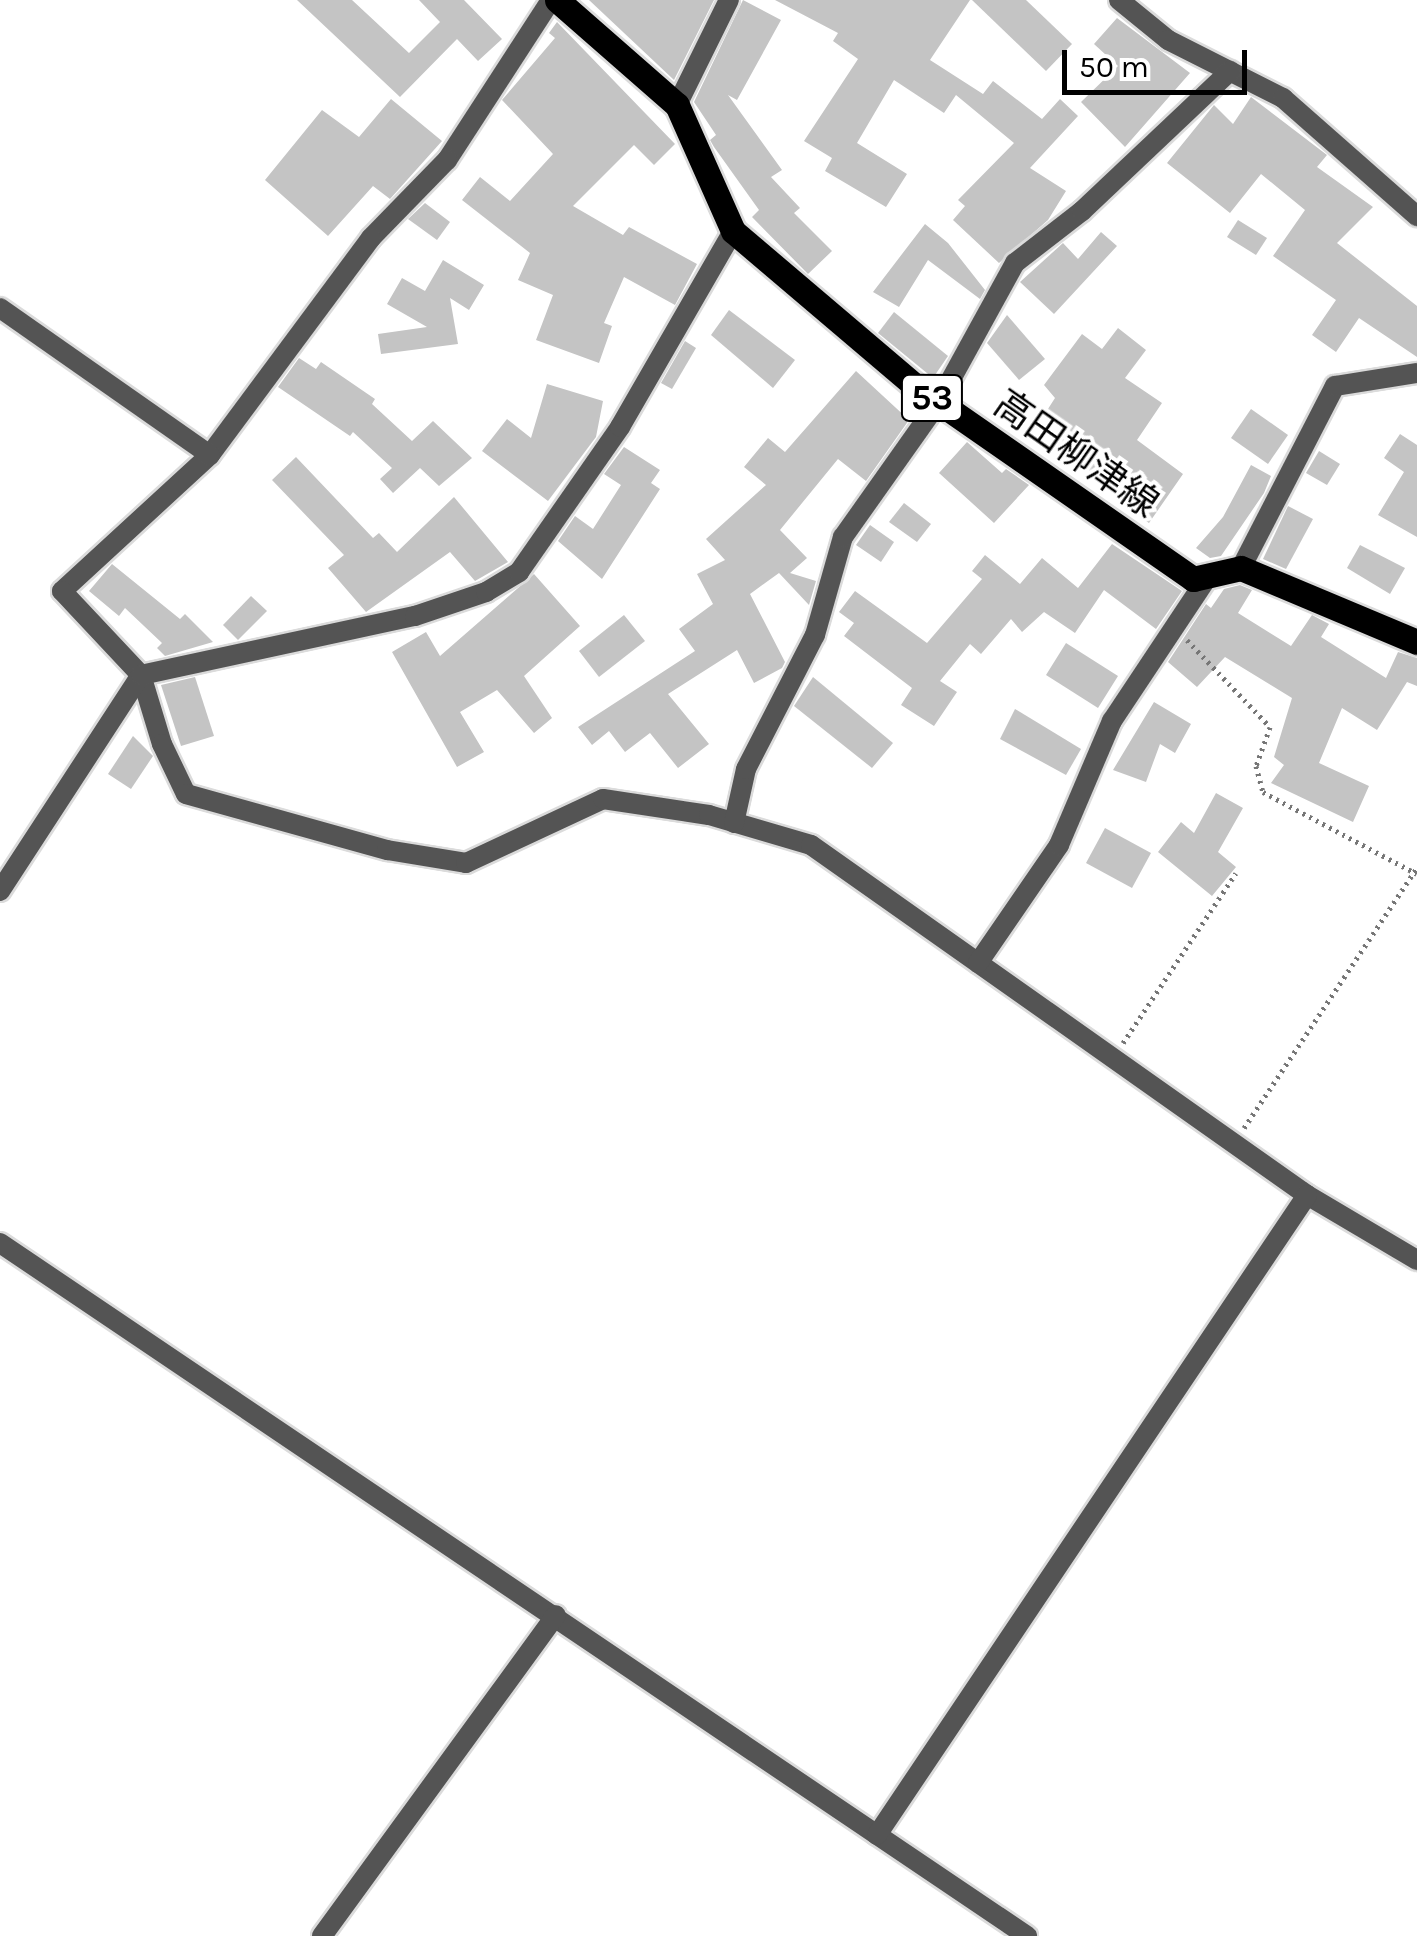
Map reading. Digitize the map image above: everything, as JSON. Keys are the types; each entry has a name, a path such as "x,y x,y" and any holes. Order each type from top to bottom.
{"main road":[{"name":"高田柳津線","path":"554,0 677,105 733,231 938,403 1178,570 1193,579 1209,575"},
{"path":"1209,575 1241,568 1417,642"}],"street":[{"path":"554,0 447,160 370,238 210,456 62,591 142,676 162,744 186,794 387,850 466,864 603,798 734,822 811,846 1307,1195 1417,1260"},
{"path":"677,105 729,0"},
{"path":"1119,0 1168,40 1283,98 1417,216"},
{"path":"734,822 746,770 815,635 843,537 938,403 1014,264 1082,211 1230,72"},
{"path":"0,892 142,676 415,616 486,592 519,572 620,428 733,231"},
{"path":"0,308 210,456"},
{"path":"1241,568 1335,386 1417,372"},
{"path":"978,963 1059,845 1078,812 1094,754 1209,575"},
{"path":"877,1835 1307,1195"},
{"path":"0,1243 1027,1936"},
{"path":"322,1936 556,1615"}],"path":[{"path":"1172,630 1270,727 1256,766 1263,792 1416,872 1234,1143"},
{"path":"1112,1058 1236,872"}],"building":[{"path":"297,0 352,0 409,53 440,22 419,0 464,0 502,39 478,61 457,39 400,97"},
{"path":"589,0 714,0 674,80"},
{"path":"743,0 781,20 737,100 728,95 782,170 771,177 800,208 794,213 832,251 808,274 752,217 759,210 714,147 710,140 716,135 694,102"},
{"path":"775,0 970,0 930,60 983,94 993,81 1042,119 1060,99 1078,116 1030,168 1066,191 1048,220 999,263 953,220 965,206 958,200 1014,143 956,95 944,113 894,80 857,143 907,174 886,207 825,171 832,158 804,141 858,59 833,41 838,33"},
{"path":"972,0 1026,0 1072,44 1046,71"},
{"path":"1117,18 1190,73 1125,147 1081,102 1118,66 1094,44"},
{"path":"557,22 675,144 654,165 634,145 573,206 623,235 629,227 697,264 675,305 624,277 604,323 612,326 599,363 536,340 553,295 518,280 530,253 462,200 480,177 510,201 553,154 502,100 555,38 549,33"},
{"path":"1251,97 1327,155 1317,167 1373,207 1337,243 1417,306 1417,357 1359,318 1336,352 1312,335 1336,300 1273,256 1305,210 1261,174 1230,213 1167,163 1214,105 1233,124"},
{"path":"391,99 442,141 390,199 373,186 328,236 265,180 322,110 359,137"},
{"path":"425,203 450,222 437,240 408,219"},
{"path":"1238,220 1267,238 1256,255 1227,237"},
{"path":"925,224 948,243 985,290 980,299 928,260 899,307 873,292"},
{"path":"1101,232 1117,246 1054,314 1020,282 1063,243 1078,259"},
{"path":"443,260 484,285 469,310 450,298 458,344 381,354 378,334 427,327 387,304 402,278 425,291"},
{"path":"729,310 795,360 773,388 711,335"},
{"path":"894,312 948,356 933,378 878,333"},
{"path":"1007,315 1045,359 1019,380 987,343"},
{"path":"1118,328 1146,350 1125,378 1162,403 1137,440 1183,474 1149,523 1126,507 1131,500 1050,447 1064,433 1046,412 1055,398 1044,385 1082,334 1102,349"},
{"path":"685,341 696,348 672,389 661,383"},
{"path":"299,358 316,369 321,362 375,399 372,404 412,441 433,421 472,458 439,486 420,468 393,493 380,479 392,468 353,432 350,436 278,387"},
{"path":"856,371 909,420 866,481 838,459 780,530 807,558 790,573 816,581 809,605 779,573 750,594 785,662 782,668 754,683 737,650 668,694 709,744 678,768 650,733 625,752 609,731 592,745 578,727 695,651 679,629 713,604 697,574 725,560 706,539 766,485 744,467 768,438 785,452"},
{"path":"547,384 603,401 596,437 548,501 482,451 507,419 531,438"},
{"path":"1251,409 1288,435 1268,464 1231,438"},
{"path":"1400,434 1417,445 1417,537 1378,515 1404,472 1384,458"},
{"path":"967,442 1002,473 1006,469 1029,485 994,523 939,473"},
{"path":"624,447 660,470 651,483 660,489 602,579 558,541 575,516 593,529 621,485 604,474"},
{"path":"1319,451 1340,464 1327,485 1306,473"},
{"path":"296,457 373,538 379,533 397,552 454,497 508,562 475,581 450,552 366,612 328,568 344,555 272,480"},
{"path":"1251,465 1271,476 1264,493 1221,556 1210,558 1196,548 1223,517"},
{"path":"904,503 931,524 917,542 889,522"},
{"path":"1288,506 1313,519 1286,569 1263,559"},
{"path":"870,525 894,542 881,562 856,545"},
{"path":"1112,544 1182,591 1156,629 1104,590 1075,633 1044,612 1022,632 1011,619 981,654 970,644 940,681 957,692 934,726 901,705 912,688 844,636 854,623 839,612 855,591 927,643 982,579 972,571 985,555 1020,584 1042,558 1078,588"},
{"path":"1360,545 1405,568 1390,594 1347,568"},
{"path":"112,564 180,619 185,614 213,642 165,656 157,648 162,643 125,608 119,616 89,591"},
{"path":"534,574 580,626 524,676 552,718 534,733 497,690 460,712 484,752 457,767 392,652 426,632 440,656"},
{"path":"1240,585 1252,590 1238,613 1291,646 1312,615 1329,624 1321,637 1386,678 1398,652 1417,658 1417,686 1407,682 1377,730 1342,708 1319,763 1369,786 1353,822 1271,783 1284,765 1274,757 1292,698 1225,657 1197,687 1168,662 1206,604 1211,608 1224,589"},
{"path":"251,596 267,611 238,640 223,625"},
{"path":"624,615 645,641 599,677 579,651"},
{"path":"1066,643 1118,676 1098,708 1046,675"},
{"path":"195,677 214,736 181,746 161,685"},
{"path":"813,677 893,743 872,768 794,706"},
{"path":"1154,702 1191,724 1175,753 1160,744 1146,782 1113,770"},
{"path":"1015,709 1081,749 1066,775 1000,739"},
{"path":"133,736 153,756 131,789 108,774"},
{"path":"1216,793 1243,808 1218,852 1236,867 1212,896 1158,852 1181,822 1194,833"},
{"path":"1105,828 1151,853 1132,888 1086,863"}]}
